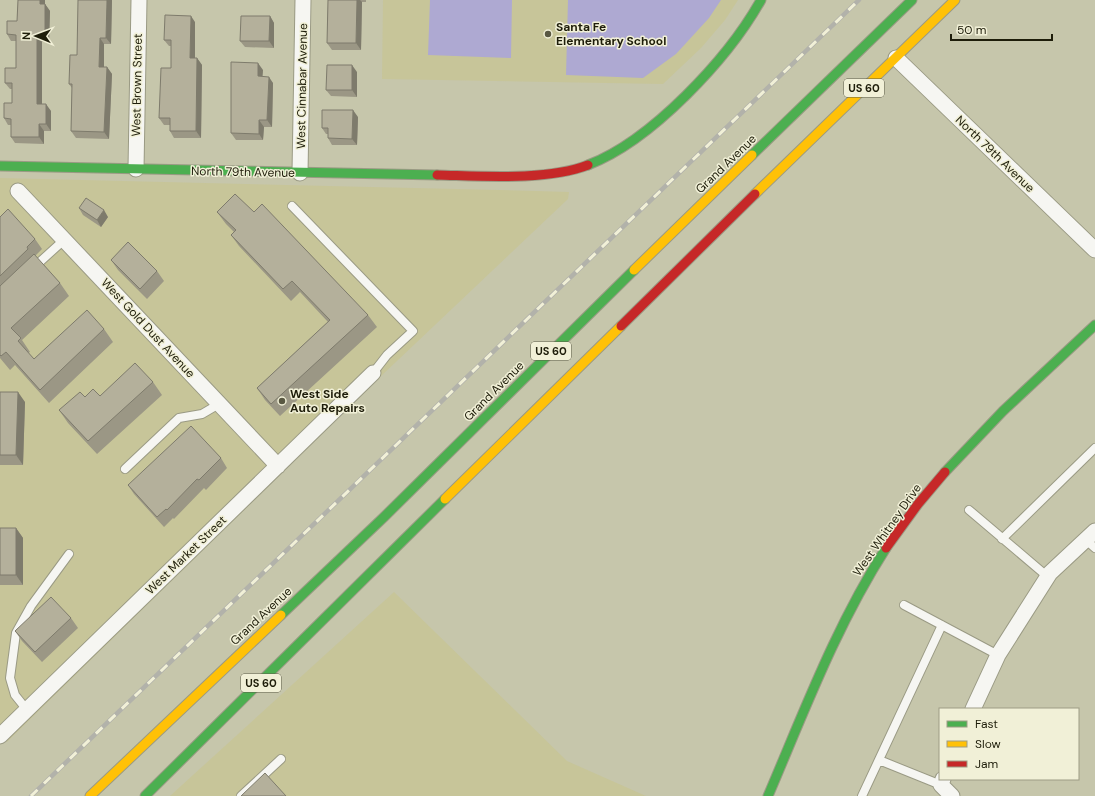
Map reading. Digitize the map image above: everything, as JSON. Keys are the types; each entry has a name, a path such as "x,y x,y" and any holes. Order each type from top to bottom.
{"main road":[{"name":"North 79th Avenue","path":"0,166 486,176 572,171 595,163 618,149 671,107 727,52 754,15 761,0"},
{"name":"Grand Avenue","path":"90,796 384,517 663,241 912,0"},
{"name":"US 60","path":"145,796 832,118 955,0"},
{"name":"West Whitney Drive","path":"768,796 826,662 856,598 870,572 903,523 940,476 966,448 1095,325"}],"street":[{"name":"West Brown Street","path":"136,169 139,0"},
{"name":"West Cinnabar Avenue","path":"300,173 303,0"},
{"name":"North 79th Avenue","path":"896,58 1095,250"},
{"name":"West Gold Dust Avenue","path":"18,191 278,466"},
{"name":"West Market Street","path":"0,736 373,373"},
{"path":"974,708 998,655 1048,577 1092,540"},
{"path":"942,782 952,796"}],"lane":[{"path":"292,206 413,331 387,355 373,373"},
{"path":"24,276 64,240"},
{"path":"125,469 179,418 202,414 219,404"},
{"path":"1002,539 1095,448"},
{"path":"969,510 1048,577"},
{"path":"27,710 15,695 10,678 16,633 31,606 69,554"},
{"path":"904,605 998,655"},
{"path":"862,796 942,625"},
{"path":"241,796 281,759"},
{"path":"879,760 942,782"}],"shaded area":[{"name":"Santa Fe Elementary School","path":"383,0 738,0 725,20 701,48 663,84 382,79"},
{"path":"430,0 512,0 511,58 428,55"},
{"path":"568,0 721,0 709,18 676,54 643,78 566,75"},
{"path":"0,178 569,192 568,199 379,378 7,742 0,734"},
{"path":"394,592 567,761 646,796 170,796"}],"building":[{"path":"18,0 40,0 40,4 45,4 45,35 37,35 37,104 46,104 46,124 39,124 39,137 11,137 11,119 4,118 4,103 12,103 12,83 5,83 5,68 16,68 16,35 7,34 7,21 17,21"},
{"path":"78,0 107,0 106,38 100,38 99,67 107,67 104,132 71,131 72,84 69,84 70,55 77,55"},
{"path":"328,0 357,0 356,43 327,43"},
{"path":"165,15 191,16 190,58 197,58 196,131 170,131 170,118 159,118 161,68 171,68 171,40 164,40"},
{"path":"241,16 270,16 269,41 240,41"},
{"path":"231,62 258,63 258,76 269,77 267,120 259,120 259,134 231,133"},
{"path":"327,65 352,65 352,90 326,90"},
{"path":"322,110 353,110 352,139 328,138 328,128 322,128"},
{"path":"235,194 254,212 262,204 368,315 271,404 257,388 330,320 292,281 283,289 231,235 236,230 217,212"},
{"path":"86,198 104,210 97,220 79,208"},
{"path":"8,209 35,239 27,247 28,249 0,276 0,217"},
{"path":"128,242 157,271 140,289 111,260"},
{"path":"34,254 60,283 11,328 21,338 18,341 34,359 87,310 104,329 40,390 6,352 1,356 0,355 0,286"},
{"path":"135,363 153,382 88,441 59,410 80,392 85,397 93,389 100,396"},
{"path":"0,392 18,392 16,455 0,455"},
{"path":"191,426 221,458 199,480 197,479 167,510 166,509 157,517 128,485"},
{"path":"0,528 16,528 16,575 0,575"},
{"path":"51,597 71,618 35,652 15,631"},
{"path":"265,773 286,796 241,796"}],"railway":[{"path":"31,796 859,0"}],"traffic: fast":[{"path":"588,165 612,153 637,137 662,118 686,96 729,47 747,23 761,0"},
{"path":"752,155 912,0"},
{"path":"0,166 437,175"},
{"path":"281,615 384,517 634,270"},
{"path":"945,472 1003,411 1095,325"},
{"path":"145,796 445,499"},
{"path":"768,796 836,639 868,578 886,548"}],"traffic: slow":[{"path":"755,194 955,0"},
{"path":"634,270 752,155"},
{"path":"445,499 621,326"},
{"path":"90,796 281,615"}],"traffic: jam":[{"path":"437,175 534,175 572,170 588,165"},
{"path":"621,326 755,194"},
{"path":"886,548 918,504 945,472"}],"place":[{"name":"Santa Fe Elementary School","path":"548,34"},
{"name":"West Side Auto Repairs","path":"282,401"}]}
